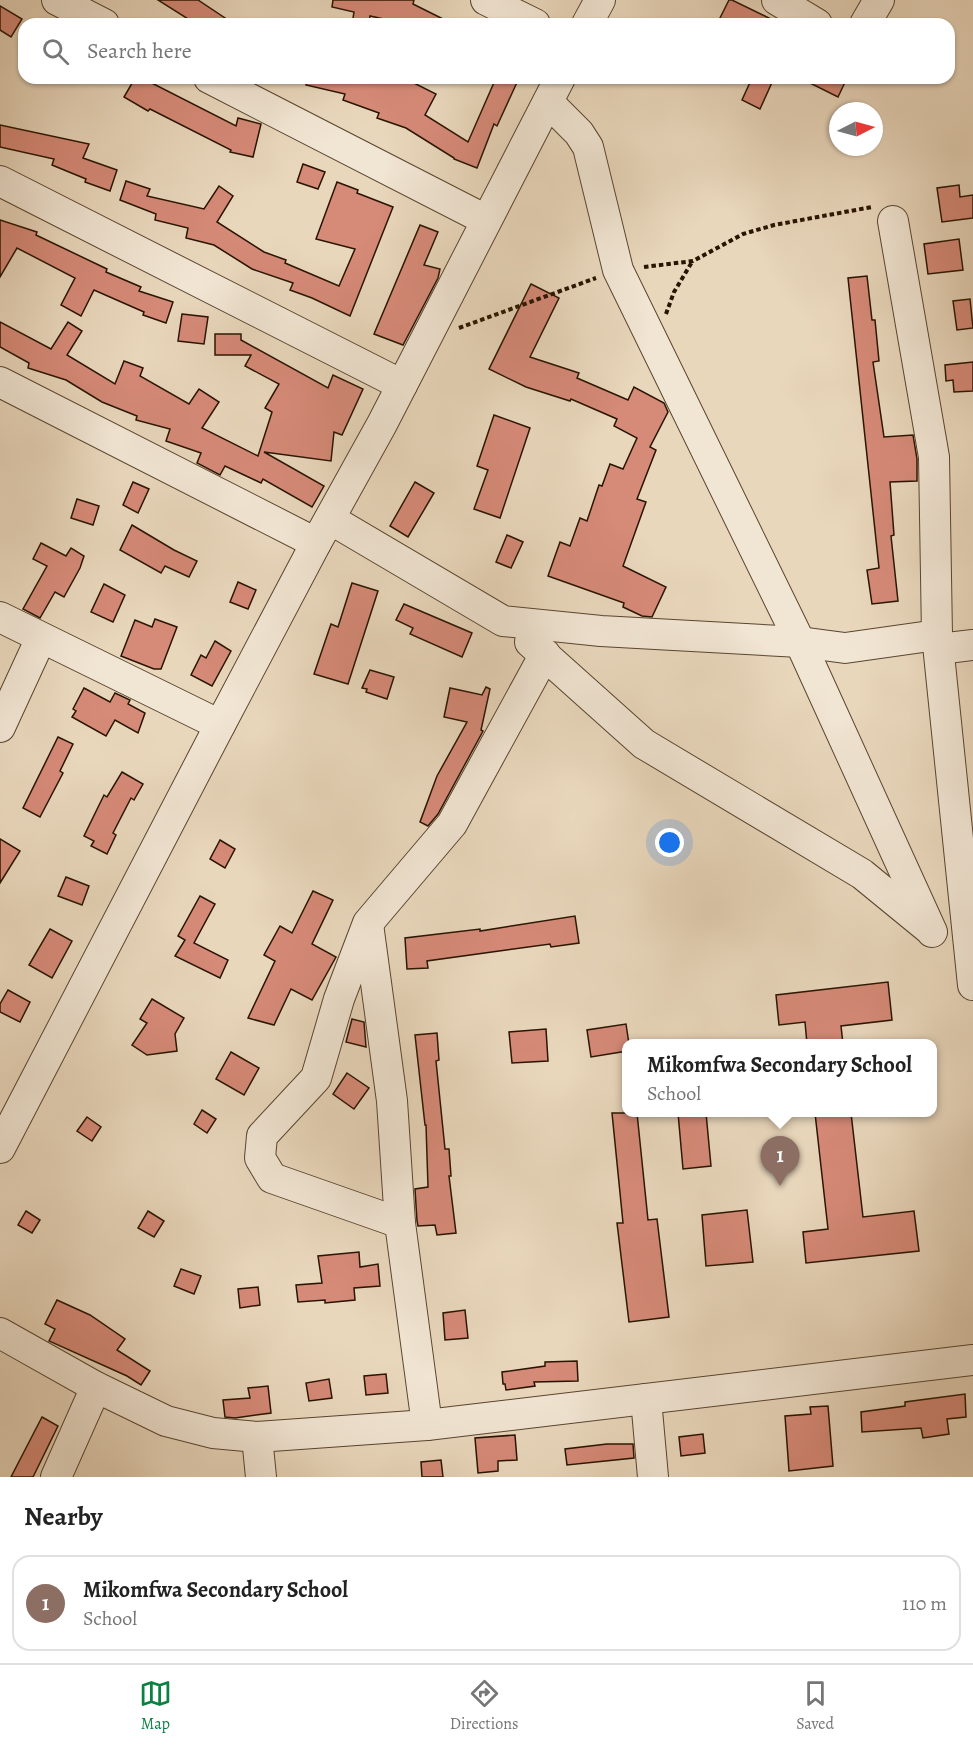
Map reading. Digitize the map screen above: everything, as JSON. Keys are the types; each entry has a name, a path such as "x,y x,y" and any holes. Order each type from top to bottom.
{"street":[{"path":"57,0 92,18"},
{"path":"486,0 523,18"},
{"path":"590,18 600,0"},
{"path":"777,0 807,18"},
{"path":"868,18 879,0"},
{"path":"221,84 486,220"},
{"path":"0,1148 220,725 382,424 554,90"},
{"path":"554,90 588,147 618,270 800,642 932,932"},
{"path":"0,181 402,385"},
{"path":"893,221 934,457 938,642 973,985"},
{"path":"0,382 323,531 504,621 545,654 644,744 862,874 932,932 968,938"},
{"path":"0,617 220,725"},
{"path":"504,621 601,631 800,642 845,648 938,642 973,645"},
{"path":"0,727 41,638"},
{"path":"400,1223 272,1178 260,1158 262,1136 316,1078 339,999 368,923 452,824 545,654"},
{"path":"368,923 392,1101 400,1223 427,1425"},
{"path":"0,1333 96,1386 166,1420 213,1433 257,1437 427,1425 973,1360"},
{"path":"56,1477 96,1386"},
{"path":"646,1399 652,1477"},
{"path":"257,1437 261,1477"}],"path":[{"path":"426,339 618,270 693,261 743,234 774,225 872,207 893,221"},
{"path":"656,347 674,292 693,261"}],"building":[{"path":"158,0 198,0 225,18 186,18"},
{"path":"333,0 414,0 413,4 441,18 370,16 370,18 353,18 354,12 332,7"},
{"path":"729,0 732,0 769,18 720,18"},
{"path":"0,6 20,18 18,18 18,26 11,37 0,30"},
{"path":"132,84 154,84 236,126 238,118 261,124 253,157 230,152 231,150 150,109 148,111 124,97"},
{"path":"416,84 436,94 425,115 468,142 493,84 516,84 497,126 494,124 477,168 454,159 406,128 377,118 379,113 343,100 345,94 306,85"},
{"path":"749,84 771,84 760,109 742,100"},
{"path":"812,84 844,84 838,97"},
{"path":"0,125 89,144 83,158 117,170 110,191 85,182 86,179 52,165 54,159 0,147"},
{"path":"303,164 325,172 318,189 297,182"},
{"path":"126,181 150,189 147,196 204,209 219,186 233,196 217,222 264,252 339,286 355,249 316,239 337,182 358,190 357,193 393,207 350,316 290,290 293,283 252,269 214,245 186,238 188,228 155,220 156,214 120,200"},
{"path":"959,185 960,197 973,195 973,218 942,222 937,188"},
{"path":"0,220 37,232 36,235 107,269 106,272 141,287 139,291 173,302 166,323 143,315 144,312 94,290 81,316 61,305 75,278 17,248 0,277"},
{"path":"420,225 438,232 424,265 440,269 438,278 403,345 374,334"},
{"path":"959,239 963,270 928,274 924,244"},
{"path":"867,276 872,320 875,320 879,361 873,362 884,437 913,435 917,459 917,481 890,482 894,535 891,536 898,601 872,604 867,570 879,568 848,278"},
{"path":"531,284 559,298 530,357 579,373 577,378 628,400 634,387 664,403 668,412 650,447 656,450 637,499 646,502 623,566 666,587 652,617 642,616 623,607 624,603 548,576 560,542 570,546 580,518 587,521 599,485 602,486 610,464 623,469 637,438 614,426 617,419 571,399 570,401 526,387 489,369"},
{"path":"970,299 973,328 957,330 953,301"},
{"path":"182,314 208,317 204,344 178,341"},
{"path":"0,322 51,349 68,322 82,331 67,355 115,384 124,361 143,368 140,376 189,404 199,389 219,402 202,428 258,456 272,412 265,408 279,384 245,366 251,355 215,355 215,334 241,334 241,340 328,388 333,375 363,389 342,435 334,432 331,461 264,452 324,486 312,507 263,479 261,483 225,466 220,475 197,463 201,453 166,441 170,429 136,420 137,416 102,402 66,380 28,368 29,363 0,347"},
{"path":"973,362 973,391 954,392 953,380 946,381 945,365"},
{"path":"494,415 530,428 500,518 474,509 488,470 477,466"},
{"path":"133,482 149,489 138,513 123,505"},
{"path":"415,482 434,493 408,537 390,526"},
{"path":"77,499 99,506 93,525 71,518"},
{"path":"132,525 197,561 189,577 165,566 161,573 120,550"},
{"path":"507,535 523,542 511,568 496,562"},
{"path":"41,543 66,556 71,548 84,556 64,597 55,592 40,618 23,609 47,566 33,559"},
{"path":"238,582 256,590 248,609 230,602"},
{"path":"352,583 378,591 348,684 314,674 331,624 338,627"},
{"path":"104,584 125,595 113,622 91,612"},
{"path":"404,604 472,633 462,657 410,634 413,628 396,620"},
{"path":"155,619 177,627 161,669 154,669 121,656 135,620 152,627"},
{"path":"215,641 231,651 212,686 191,675 201,655 206,658"},
{"path":"370,670 394,677 387,699 366,692 367,689 362,688"},
{"path":"486,687 490,689 481,730 483,731 438,814 428,826 420,822 437,776 467,722 444,717 450,688 482,695"},
{"path":"84,688 110,702 115,693 130,700 128,704 145,713 138,733 115,720 106,736 72,717 76,711 73,709"},
{"path":"58,737 73,744 60,771 63,773 40,817 23,808"},
{"path":"122,772 143,784 134,800 131,798 113,833 116,835 107,854 91,846 94,841 84,836 104,795 107,797"},
{"path":"0,839 20,851 0,883"},
{"path":"220,840 235,849 225,868 210,859"},
{"path":"66,877 89,886 82,905 58,896"},
{"path":"313,891 333,900 312,944 336,957 312,1000 291,989 274,1025 248,1018 275,961 264,955 280,926 292,933"},
{"path":"200,896 215,904 194,943 228,960 220,978 175,956 185,940 178,936"},
{"path":"575,916 579,943 551,947 550,944 427,961 428,968 407,969 405,938 480,929 480,931"},
{"path":"50,929 72,941 52,978 29,965"},
{"path":"888,982 892,1020 841,1026 842,1039 807,1039 805,1022 779,1025 776,995"},
{"path":"8,990 30,1002 20,1022 0,1012 0,1004"},
{"path":"152,999 184,1018 175,1034 177,1051 147,1055 132,1045 147,1023 140,1019"},
{"path":"352,1019 364,1022 366,1047 346,1042"},
{"path":"626,1024 628,1039 622,1039 622,1052 591,1057 587,1030"},
{"path":"546,1029 548,1061 512,1063 509,1032"},
{"path":"437,1033 439,1060 436,1061 445,1149 449,1149 451,1176 449,1176 456,1233 437,1235 435,1225 418,1226 417,1221 415,1189 428,1187 426,1125 415,1035"},
{"path":"231,1052 259,1068 244,1095 216,1079"},
{"path":"347,1073 369,1088 354,1109 333,1094"},
{"path":"202,1110 216,1119 207,1133 194,1124"},
{"path":"612,1113 622,1113 622,1117 637,1117 648,1220 657,1219 669,1317 629,1322 617,1223 623,1223"},
{"path":"87,1117 101,1127 92,1141 77,1131"},
{"path":"678,1117 706,1117 711,1166 683,1169"},
{"path":"815,1117 851,1117 863,1217 914,1211 919,1251 806,1263 803,1232 828,1229"},
{"path":"747,1210 753,1262 706,1266 702,1215"},
{"path":"26,1211 40,1220 32,1233 18,1225"},
{"path":"148,1211 164,1221 154,1237 138,1228"},
{"path":"359,1252 360,1267 378,1264 380,1286 354,1288 355,1300 325,1303 325,1300 298,1302 296,1285 322,1283 318,1256"},
{"path":"181,1269 201,1276 194,1294 174,1286"},
{"path":"258,1287 260,1305 240,1308 238,1289"},
{"path":"57,1300 90,1315 125,1339 117,1350 150,1371 141,1385 127,1376 49,1341 55,1329 45,1324"},
{"path":"465,1310 468,1338 445,1340 443,1313"},
{"path":"577,1361 578,1381 534,1382 535,1386 506,1390 503,1384 502,1372 545,1366 545,1362"},
{"path":"386,1374 388,1393 366,1395 364,1376"},
{"path":"329,1379 332,1398 309,1401 306,1383"},
{"path":"268,1386 271,1413 235,1418 225,1417 223,1400 250,1398 248,1388"},
{"path":"965,1394 966,1417 947,1419 949,1434 923,1438 921,1428 862,1432 861,1412 905,1406 905,1402"},
{"path":"828,1406 833,1466 789,1471 785,1416 811,1414 810,1407"},
{"path":"42,1417 58,1426 33,1477 11,1477"},
{"path":"703,1434 705,1453 681,1456 679,1437"},
{"path":"515,1435 517,1460 498,1461 498,1471 478,1473 475,1438"},
{"path":"607,1444 633,1444 634,1458 567,1465 565,1449"},
{"path":"441,1460 443,1477 422,1477 421,1462"}],"place":[{"name":"Mikomfwa Secondary School","path":"780,1186"}]}
